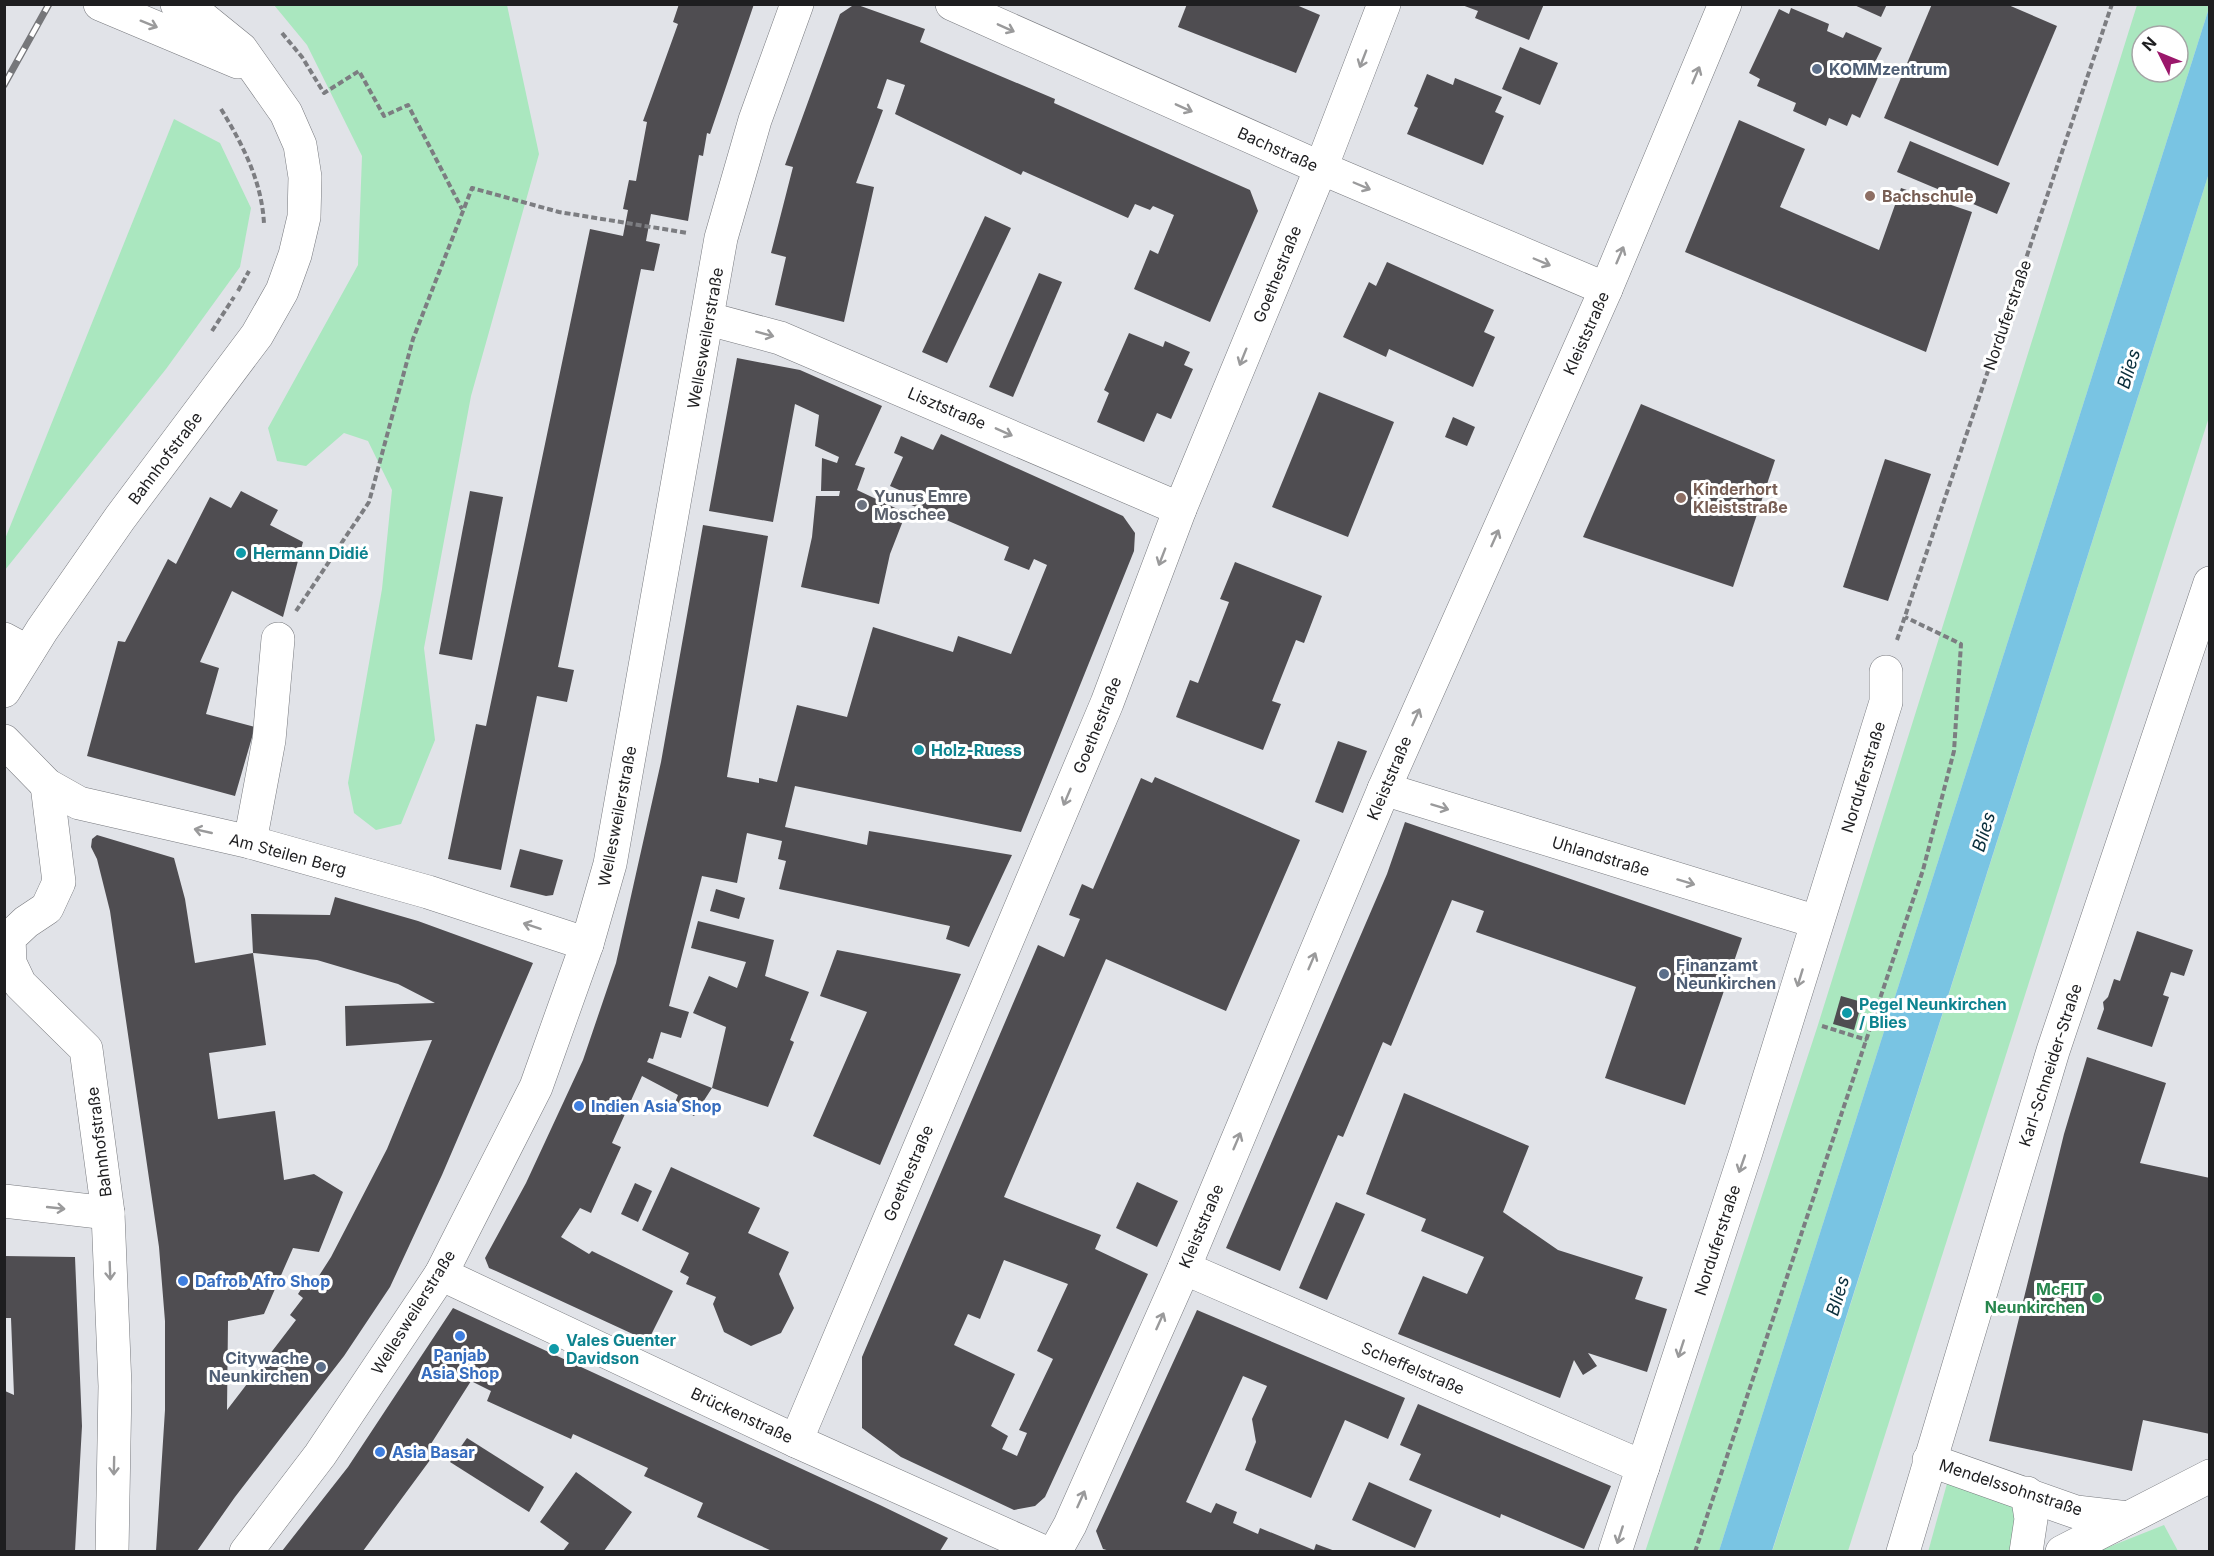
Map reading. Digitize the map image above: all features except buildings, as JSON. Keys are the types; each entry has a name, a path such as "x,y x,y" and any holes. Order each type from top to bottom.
{"street":[{"path":"100,4 253,69"},
{"name":"Wellesweilerstraße","path":"246,1551 320,1455 441,1274 536,1087 588,944 610,864 724,227 755,120 797,4"},
{"name":"Bachstraße","path":"952,4 1320,168 1606,289"},
{"name":"Goethestraße","path":"796,1441 1107,703 1180,509 1320,168 1384,4"},
{"name":"Kleiststraße","path":"1055,1551 1070,1525 1184,1268 1384,789 1606,289 1725,4"},
{"name":"Bahnhofstraße","path":"4,691 16,646 120,518 257,336 282,291 295,255 304,216 306,177 300,145 285,113 253,69 242,49 189,10"},
{"name":"Lisztstraße","path":"709,319 780,338 1180,509"},
{"name":"Karl-Schneider-Straße","path":"1903,1551 2053,1051 2210,583"},
{"path":"250,842 269,740 278,639"},
{"name":"Norduferstraße","path":"1615,1551 1746,1152 1886,702 1886,672"},
{"name":"Am Steilen Berg","path":"4,741 47,785 79,803 250,842 428,892 588,944"},
{"name":"Bahnhofstraße","path":"47,785 59,882 47,908 26,922 9,938 10,963 20,984 86,1048 108,1213 115,1386 112,1551"},
{"name":"Uhlandstraße","path":"1384,789 1817,922"},
{"path":"4,1201 108,1213"},
{"name":"Scheffelstraße","path":"1184,1268 1643,1467"},
{"name":"Brückenstraße","path":"441,1274 796,1441 1044,1551"},
{"name":"Mendelssohnstraße","path":"1929,1460 2076,1512 2128,1518"},
{"name":"Mendelssohnstraße","path":"2062,1551 2210,1476"},
{"path":"2026,1551 2031,1519 2027,1493"}],"path":[{"name":"Norduferstraße","path":"1886,672 2112,4"},
{"path":"282,33 302,57 324,93 359,71 384,116 408,105 462,210"},
{"path":"221,109 241,141 263,197 264,226"},
{"path":"278,639 369,502 413,339 472,188 559,212 687,232"},
{"path":"208,337 254,261"},
{"path":"1695,1551 1923,870 1954,751 1961,644 1905,617"},
{"path":"1817,1024 1867,1040"}],"green space":[{"path":"274,5 507,5 539,154 471,396 424,648 435,740 401,824 376,830 354,813 348,783 382,589 392,490 368,441 344,433 306,466 277,461 268,428 358,265 362,156 307,45"},
{"path":"2137,5 2209,5 2190,68 2190,24 2131,24"},
{"path":"2130,27 2130,84 2185,84 1719,1551 1645,1552 1817,1028"},
{"path":"174,119 220,143 251,208 240,267 166,369 5,570 5,539"},
{"path":"2209,173 2209,417 1848,1551 1772,1552"},
{"path":"1948,1480 2016,1501 2013,1551 1928,1552"},
{"path":"2164,1525 2178,1551 2096,1552"}],"water":[{"name":"Blies","path":"2209,8 2209,173 1772,1551 1719,1551 2185,84 2190,84 2190,68"}],"railway":[{"path":"4,85 49,4"}],"place":[{"name":"KOMMzentrum","path":"1817,69"},
{"name":"Bachschule","path":"1870,196"},
{"name":"Kinderhort Kleiststraße","path":"1681,498"},
{"name":"Yunus Emre Moschee","path":"862,505"},
{"name":"Hermann Didié","path":"241,553"},
{"name":"Holz-Ruess","path":"919,750"},
{"name":"Finanzamt Neunkirchen","path":"1664,974"},
{"name":"Pegel Neunkirchen / Blies","path":"1847,1013"},
{"name":"Indien Asia Shop","path":"579,1106"},
{"name":"Dafrob Afro Shop","path":"183,1281"},
{"name":"McFIT Neunkirchen","path":"2097,1298"},
{"name":"Panjab Asia Shop","path":"460,1336"},
{"name":"Vales Guenter Davidson","path":"554,1349"},
{"name":"Citywache Neunkirchen","path":"321,1367"},
{"name":"Asia Basar","path":"380,1452"}]}
